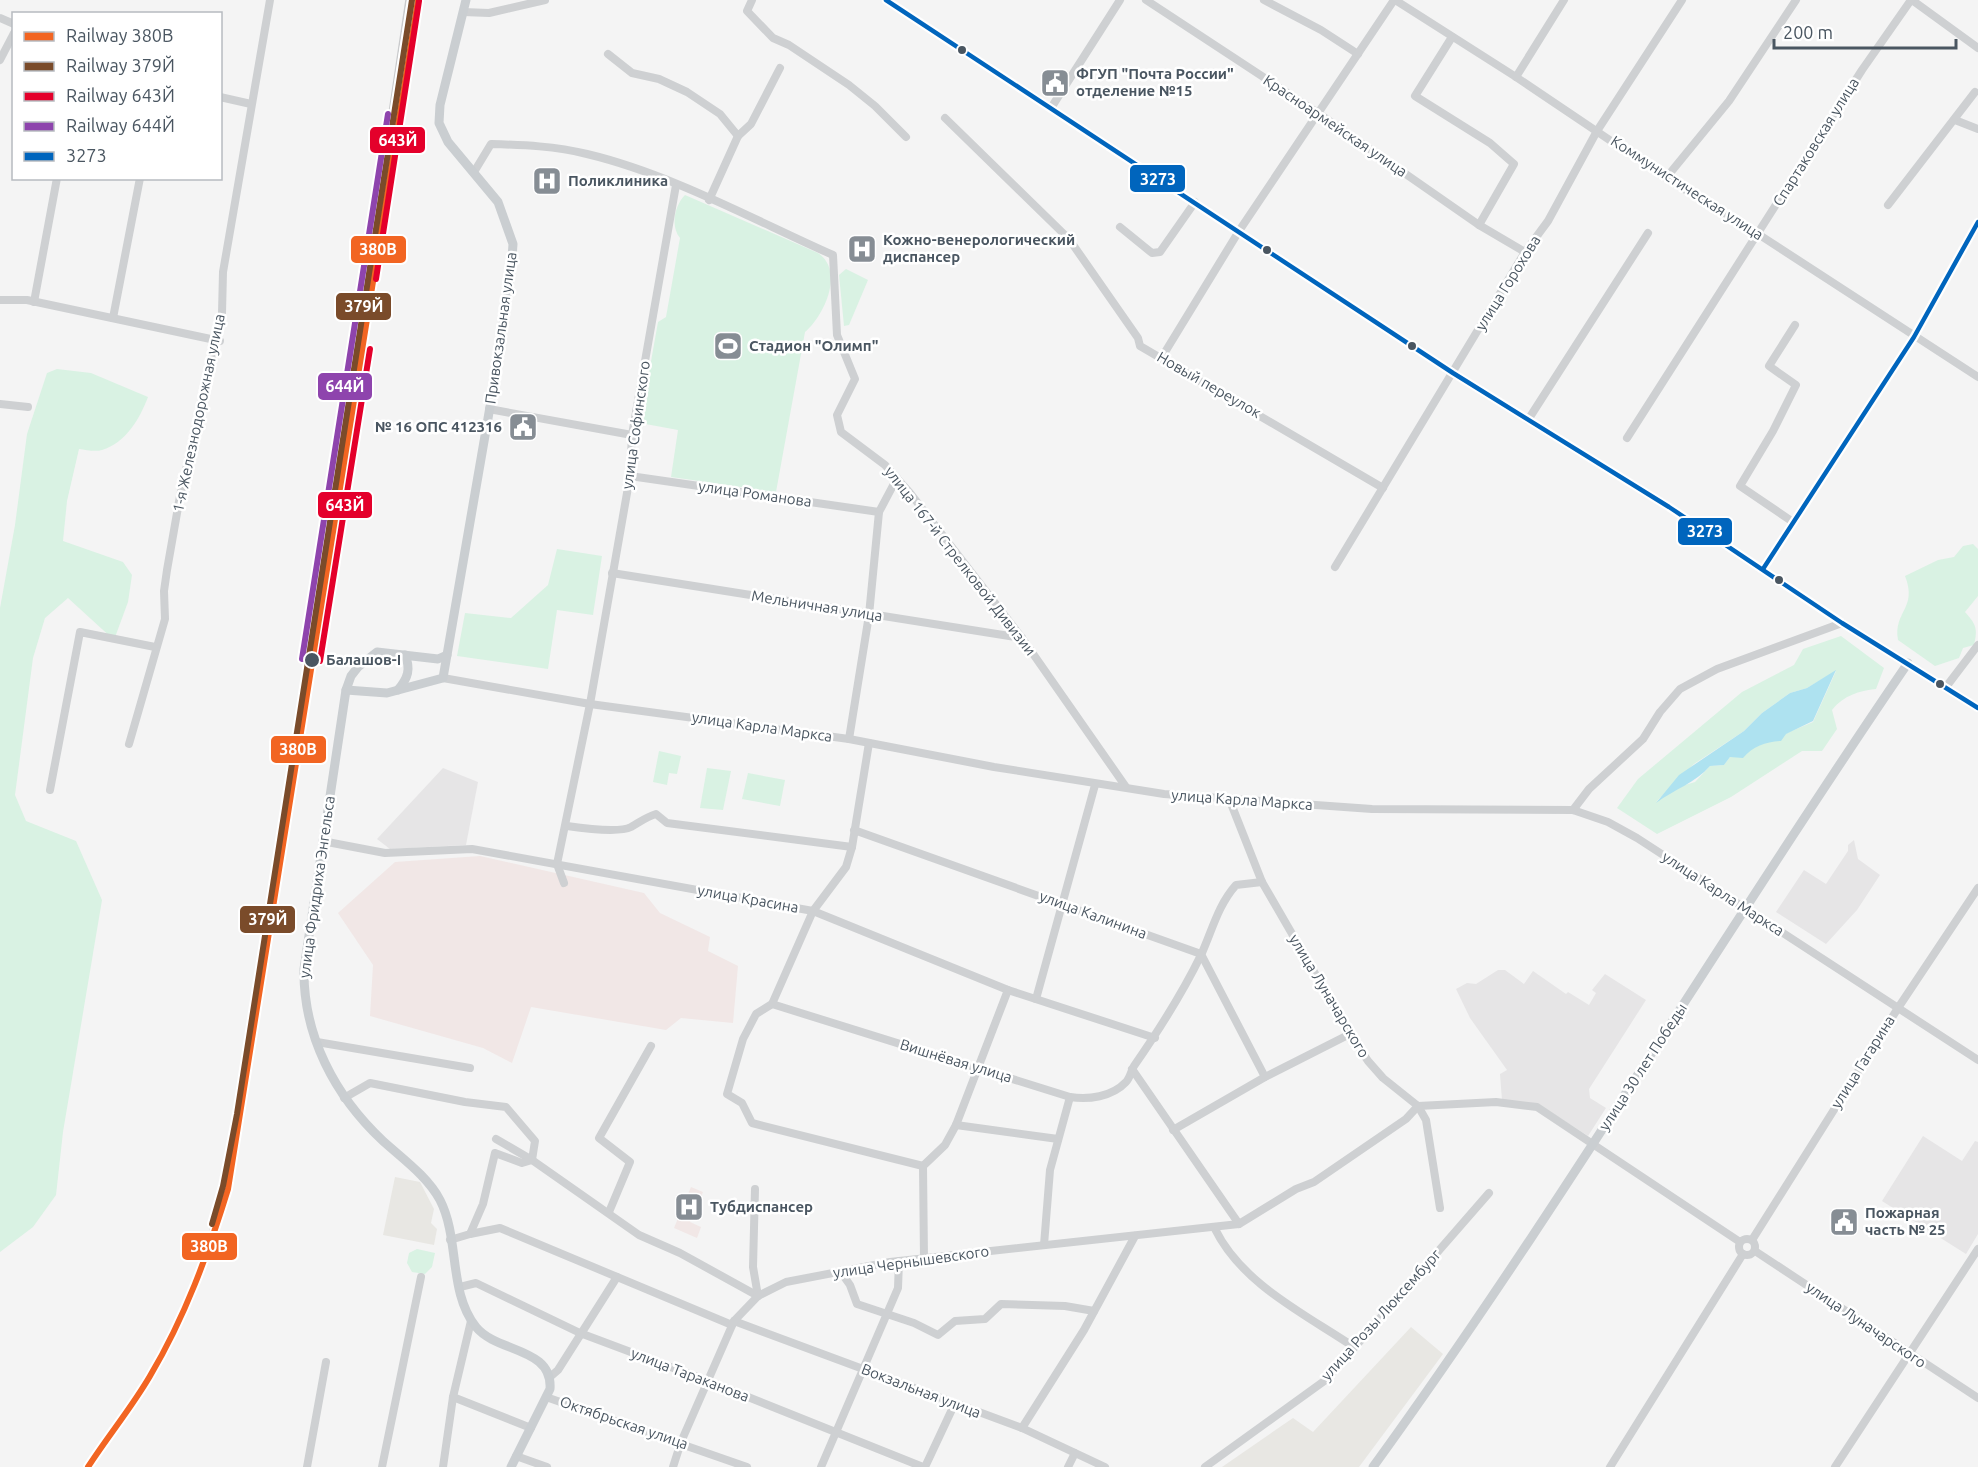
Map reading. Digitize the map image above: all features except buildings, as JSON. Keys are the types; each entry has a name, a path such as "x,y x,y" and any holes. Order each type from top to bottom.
{"main road":[{"name":"Привокзальная улица","path":"443,678 489,409 511,272 513,244 498,202 448,142 439,123 440,105 466,0"},
{"path":"443,678 387,693 346,690 351,676 368,656 377,652 438,659 447,655"},
{"path":"398,690 406,681 410,666 405,655"},
{"name":"улица 30 лет Победы","path":"1373,1467 1594,1143 1745,908 1908,663"},
{"name":"улица Фридриха Энгельса","path":"346,690 304,969 306,1010 317,1042 344,1098 361,1120 432,1186 441,1203 460,1287 471,1321"},
{"name":"Октябрьская улица","path":"471,1321 480,1332 492,1340 536,1359 546,1367 550,1377 546,1397"},
{"path":"511,1467 546,1397"}],"street":[{"name":"1-я Железнодорожная улица","path":"129,744 155,647 165,619 166,570 222,313 223,272 270,0"},
{"path":"464,12 489,13 545,0"},
{"path":"752,0 747,11 773,38 789,45 849,85 906,136"},
{"path":"886,0 1454,373 1978,708"},
{"path":"1051,108 1120,0"},
{"name":"Красноармейская улица","path":"1146,0 1318,113 1479,225 1525,252"},
{"path":"1264,0 1321,30 1358,54"},
{"path":"1162,357 1239,231 1395,0"},
{"name":"Коммунистическая улица","path":"1395,0 1516,76 1666,178 1758,234 1978,377"},
{"path":"1516,76 1564,0"},
{"name":"улица Горохова","path":"1335,567 1525,252 1548,221 1597,131 1682,0"},
{"path":"1666,178 1729,102 1796,0"},
{"path":"1912,0 1978,48"},
{"name":"Спартаковская улица","path":"1627,438 1862,70 1912,0"},
{"path":"0,60 12,37"},
{"path":"1452,37 1415,96 1490,143 1514,165 1479,225"},
{"path":"608,54 632,73 659,79 687,92 720,114 738,136"},
{"path":"709,200 738,136 751,124 780,68"},
{"path":"1888,205 1975,92"},
{"path":"222,97 251,104"},
{"name":"Новый переулок","path":"945,118 1069,239 1138,338 1140,346 1383,488"},
{"path":"1954,120 1978,129"},
{"path":"474,172 491,144 538,145 596,156 676,185"},
{"path":"34,302 57,180"},
{"path":"113,318 140,180"},
{"name":"улица 167-й Стрелковой Дивизии","path":"676,185 833,255 837,335 855,379 837,415 841,432 885,465 897,478 1022,638 1126,787"},
{"name":"улица Софинского","path":"557,864 567,826 570,797 590,704 630,476 632,435 676,185"},
{"path":"1120,227 1152,254 1160,252 1195,202"},
{"path":"1763,569 1914,337 1978,222"},
{"path":"1527,420 1648,233"},
{"path":"0,300 34,302 217,340"},
{"path":"1793,522 1740,486 1773,431 1796,385 1769,366 1795,325"},
{"path":"0,404 28,407"},
{"path":"489,409 632,435"},
{"name":"улица Романова","path":"630,476 879,512"},
{"path":"849,739 869,615 879,512 897,478"},
{"name":"Мельничная улица","path":"612,573 1022,638"},
{"path":"1573,810 1589,789 1643,739 1660,712 1680,689 1717,669 1780,648 1842,623"},
{"path":"50,790 80,632 155,647"},
{"path":"1946,687 1978,645"},
{"name":"улица Карла Маркса","path":"443,678 590,704 849,739 1095,785 1126,787 1164,794 1230,801 1372,809 1573,810 1608,822 1637,838 1978,1060"},
{"path":"869,743 852,847 846,867 813,911 772,1004 756,1014 743,1038 726,1094 742,1103 752,1123 923,1166"},
{"path":"1036,999 1095,785"},
{"name":"улица Луначарского","path":"1230,801 1262,882 1350,1034 1383,1078 1418,1106"},
{"path":"567,826 590,829 629,828 639,820 656,814 667,823 852,847"},
{"name":"улица Калинина","path":"855,830 1201,954"},
{"name":"улица Красина","path":"322,841 385,853 472,849 813,911 1008,990 1155,1038"},
{"path":"557,864 564,883"},
{"name":"Вишнёвая улица","path":"772,1004 1070,1097 1086,1099 1112,1091 1126,1082 1132,1069 1155,1038 1201,954 1226,897 1236,885 1262,882"},
{"name":"улица Гагарина","path":"1752,1240 1898,1008 1978,888"},
{"path":"1201,954 1265,1077"},
{"path":"924,1258 923,1166 945,1145 956,1125 1008,990"},
{"path":"1173,1130 1265,1077 1350,1034"},
{"path":"317,1042 470,1068"},
{"path":"609,1212 630,1162 599,1138 651,1046"},
{"path":"1132,1069 1239,1224"},
{"path":"344,1098 370,1083 465,1102 506,1107 535,1141 532,1160"},
{"path":"1044,1245 1050,1170 1070,1097"},
{"path":"1440,1208 1426,1120 1418,1106 1456,1102 1496,1102 1537,1107 1740,1242"},
{"name":"улица Чернышевского","path":"733,1323 758,1296 786,1282 840,1271 924,1258 1215,1229 1239,1224 1296,1189 1314,1182 1406,1119 1418,1106"},
{"path":"956,1125 1058,1139"},
{"path":"496,1140 532,1160 639,1235 680,1253 758,1296"},
{"path":"470,1234 483,1204 495,1153 522,1163 532,1160"},
{"path":"755,1189 753,1267 758,1296"},
{"name":"улица Розы Люксембург","path":"1205,1467 1327,1379 1489,1193"},
{"name":"Вокзальная улица","path":"450,1240 500,1228 733,1323 1022,1428 1105,1467"},
{"path":"1215,1229 1236,1262 1274,1293 1354,1347"},
{"path":"1022,1428 1094,1311 1135,1236"},
{"path":"1746,1238 1752,1240 1755,1251 1750,1255 1743,1254 1740,1251 1740,1242 1746,1238"},
{"path":"1835,1467 1978,1249"},
{"name":"улица Луначарского","path":"1755,1251 1978,1398"},
{"path":"1610,1467 1743,1254"},
{"path":"821,1467 898,1288 899,1261"},
{"path":"840,1271 850,1285 857,1304 938,1335 955,1321 985,1319 1001,1304 1065,1306 1094,1311"},
{"path":"382,1467 421,1277"},
{"path":"550,1377 558,1370 617,1277"},
{"name":"улица Тараканова","path":"460,1287 476,1283 580,1333 924,1467"},
{"path":"443,1467 453,1397 471,1321"},
{"path":"673,1467 681,1442 733,1323"},
{"path":"307,1467 326,1362"},
{"path":"453,1397 531,1428"},
{"name":"Октябрьская улица","path":"546,1397 681,1442 747,1467"},
{"path":"924,1467 955,1403"},
{"path":"1068,1467 1075,1453"},
{"path":"516,1456 547,1467"}],"shaded area":[{"path":"443,768 478,782 466,845 390,849 377,839"},
{"path":"1854,840 1858,859 1880,875 1857,910 1826,944 1776,912 1804,870 1826,884 1848,851 1848,845"},
{"path":"480,856 644,893 660,913 710,937 708,951 738,966 733,1023 681,1018 666,1030 531,1007 512,1063 483,1048 370,1016 373,965 338,913 395,862"},
{"path":"1498,970 1505,970 1524,984 1533,971 1566,994 1568,992 1589,1005 1596,993 1592,990 1605,974 1646,1000 1589,1089 1590,1098 1606,1108 1588,1136 1538,1104 1502,1100 1500,1074 1507,1070 1470,1018 1456,989 1467,983 1476,984"},
{"path":"1923,1136 1962,1161 1975,1141 1978,1142 1978,1234 1966,1254 1882,1201"},
{"path":"395,1177 420,1182 434,1209 431,1223 437,1229 434,1245 383,1235"},
{"name":"Тубдиспансер","path":"691,1187 703,1192 690,1222 701,1227 697,1238 674,1228"},
{"path":"1411,1327 1443,1354 1359,1467 1222,1467 1293,1418 1313,1432"}],"green space":[{"name":"Стадион \"Олимп\"","path":"685,195 818,253 826,261 830,271 831,282 825,305 805,332 776,492 671,477 678,430 640,423 658,322 666,317 680,238 675,228 675,216"},
{"path":"846,269 868,280 849,325 844,326 839,275"},
{"path":"57,369 91,373 148,397 131,429 118,442 100,451 79,449 67,501 63,541 123,562 132,575 128,602 114,640 68,598 45,618 33,658 15,795 26,821 76,841 102,900 63,1132 56,1195 33,1227 0,1252 0,608 15,525 27,434 47,373"},
{"path":"1973,544 1978,549 1978,596 1965,612 1975,627 1974,645 1963,648 1959,658 1935,666 1898,640 1899,622 1909,596 1905,576 1938,560 1954,557 1963,546"},
{"path":"557,549 602,556 593,615 557,610 548,669 457,656 465,613 511,618 548,585"},
{"path":"1841,636 1884,668 1876,689 1852,695 1832,710 1837,729 1822,751 1802,751 1731,797 1657,834 1617,808 1638,779 1742,692 1794,665 1803,649","holes":["1836,671 1813,722 1730,757 1724,765 1710,766 1695,782 1678,787 1656,802 1694,764 1744,731 1762,713 1790,693 1807,688"]},
{"path":"659,751 681,756 677,774 669,773 667,785 653,782"},
{"path":"707,768 731,771 723,810 700,808"},
{"path":"748,773 785,780 780,806 742,799"},
{"path":"417,1249 435,1253 432,1267 425,1274 412,1272 407,1263 409,1253"}],"water":[{"path":"1836,670 1813,721 1786,734 1781,741 1755,748 1743,758 1730,757 1724,765 1710,766 1698,777 1656,803 1679,775 1744,731 1762,713 1790,693 1807,688"}],"railway":[{"path":"371,267 377,193 406,0"},
{"path":"347,379 364,313"},
{"path":"185,1309 212,1224"}],"rail line":[{"name":"379Й","path":"212,1224 223,1186 237,1114 412,0"},
{"name":"380В","path":"88,1467 143,1388 163,1354 204,1261 228,1189 418,0"},
{"name":"643Й","path":"376,279 419,1"},
{"name":"644Й","path":"302,659 388,114"},
{"name":"643Й","path":"320,661 370,349"}],"transit line":[{"name":"3273","path":"886,0 1453,373 1669,507 1842,623 1978,708"},
{"name":"3273","path":"1763,569 1914,337 1978,222"}],"place":[{"name":"ФГУП \"Почта России\" отделение №15","path":"1055,83"},
{"name":"Поликлиника","path":"547,181"},
{"name":"Кожно-венерологический диспансер","path":"862,249"},
{"name":"Стадион \"Олимп\"","path":"728,346"},
{"name":"№ 16 ОПС 412316","path":"523,427"},
{"name":"Балашов-I","path":"312,660"},
{"name":"Тубдиспансер","path":"689,1207"},
{"name":"Пожарная часть № 25","path":"1844,1222"}]}
